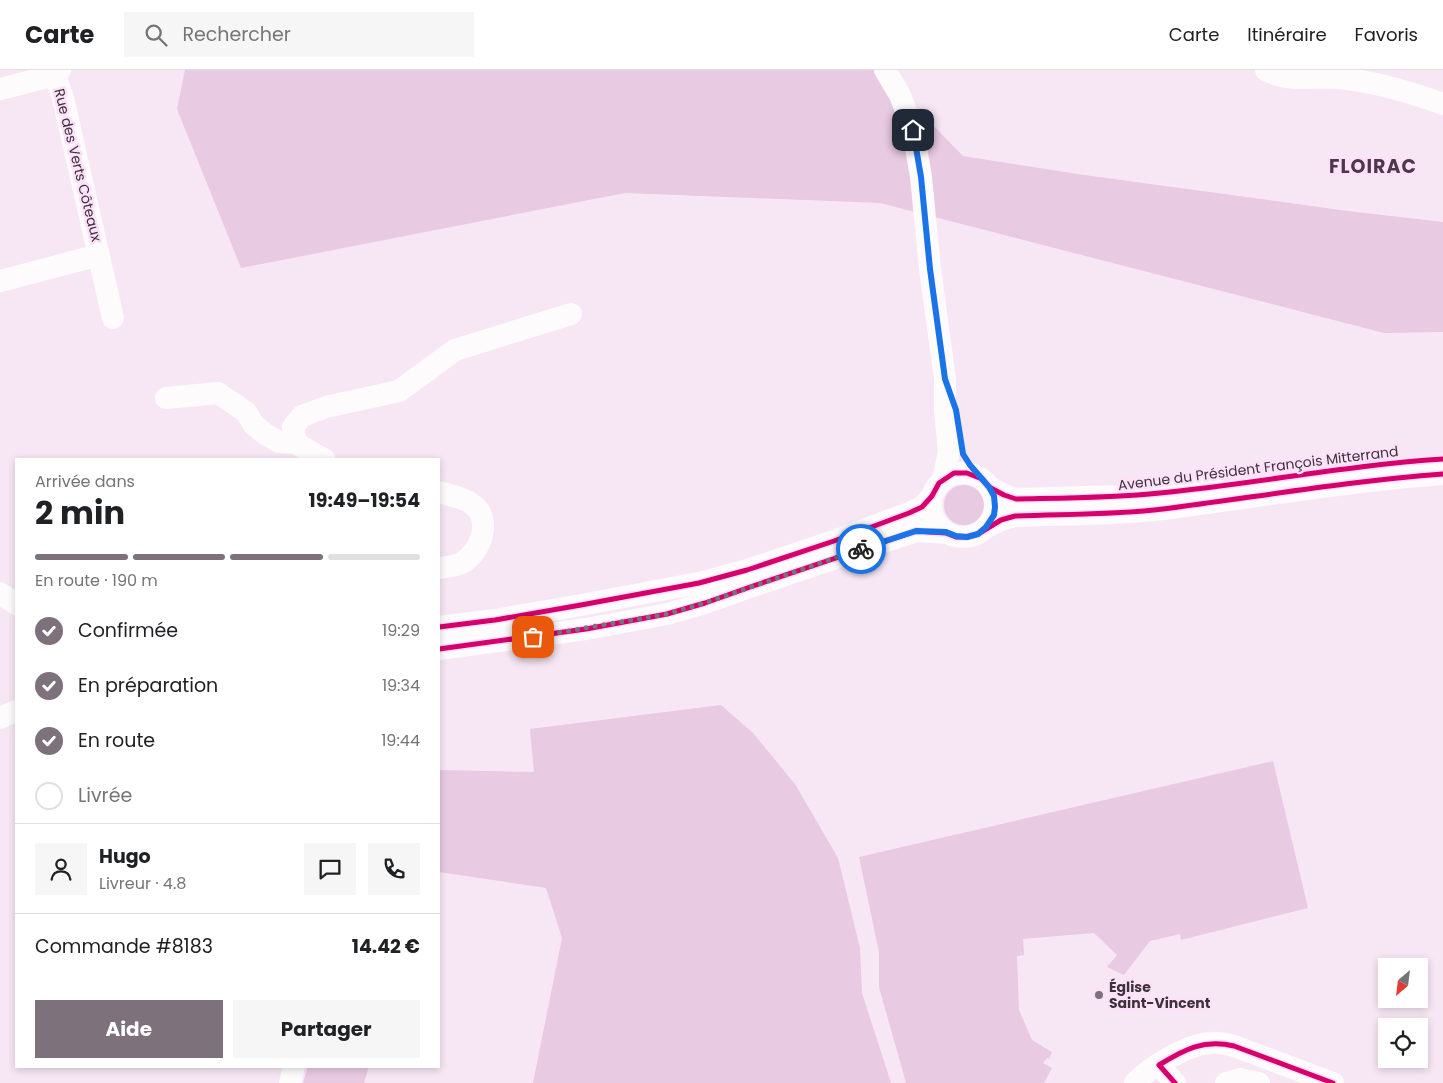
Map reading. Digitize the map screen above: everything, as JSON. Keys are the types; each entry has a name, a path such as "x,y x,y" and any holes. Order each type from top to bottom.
{"street":[{"path":"885,70 900,95 913,130 921,177 930,269 945,379 945,411 949,452 931,506 932,516 946,532 956,536 967,537 978,534 986,527 994,515 994,496 963,454 956,410 945,379"},
{"path":"1266,70 1291,77 1337,78 1366,82 1419,95 1443,104"},
{"name":"Rue des Verts Côteaux","path":"0,89 58,72 113,318"},
{"name":"Rue des Verts Côteaux","path":"0,281 99,255"},
{"path":"296,443 293,426 302,416 326,407 399,391 455,350 571,314"},
{"path":"166,398 218,393 246,412 254,425 265,434 279,442 296,443 322,458"},
{"name":"Avenue du Président François Mitterrand","path":"986,483 1004,495 1016,499 1120,496 1160,493 1443,459"},
{"path":"440,627 495,620 581,605 698,582 747,570 834,541 908,513 922,506 937,488 954,473 967,473 986,483"},
{"name":"Avenue du Président François Mitterrand","path":"986,527 1015,516 1162,509 1293,490 1443,474"},
{"path":"440,492 472,504 482,517 483,535 477,548 461,563 440,568"},
{"path":"440,649 586,629 667,614 705,603 916,531 946,532"},
{"path":"0,593 15,603"},
{"path":"0,718 15,711"},
{"path":"0,733 15,726"},
{"path":"1135,1083 1159,1065 1192,1048 1203,1044 1222,1043 1333,1083"},
{"path":"1159,1065 1174,1083"},
{"path":"290,1083 294,1068"},
{"path":"1226,1083 1240,1079 1259,1083"}],"shaded area":[{"path":"185,70 879,70 963,156 1077,174 1443,222 1443,332 1384,333 880,203 625,193 241,268 177,109"},
{"path":"964,485 978,491 984,505 978,519 964,525 950,519 944,505 950,491"},
{"path":"721,705 753,733 795,784 838,858 860,948 862,993 891,1083 533,1083 562,938 546,888 440,872 440,770 534,772 530,729"},
{"path":"1273,761 1308,908 1181,940 1180,934 1150,941 1124,975 1107,967 1117,955 1094,933 1023,939 1024,955 1017,956 1019,1010 1032,1040 1052,1052 1049,1059 1047,1058 1043,1063 1052,1068 1044,1083 906,1083 879,987 879,952 859,857"},
{"path":"307,1068 368,1068 364,1083 303,1083"}],"cycle path":[{"path":"440,627 495,620 581,605 699,583 747,570 834,541 922,507 932,496 939,483 954,473 967,473 982,479 989,487 1016,499 1088,497 1142,495 1443,459"},
{"path":"440,649 586,629 667,614 705,603 916,531 946,533 956,537 967,537 978,534 1001,520 1015,516 1145,511 1338,485 1443,474"},
{"path":"1175,1083 1159,1065 1186,1050 1213,1044 1234,1046 1333,1083"}],"way so far":[{"path":"533,637 667,614 705,603 861,549"}],"place":[{"name":"Église Saint-Vincent","path":"1099,995"}],"district":[{"name":"FLOIRAC","path":"1373,166"}],"route":[{"path":"861,549 916,531 946,532 956,536 967,537 978,534 986,527 994,515 995,507 994,496 989,487 963,454 956,410 945,379 930,269 921,177 913,130"}]}
